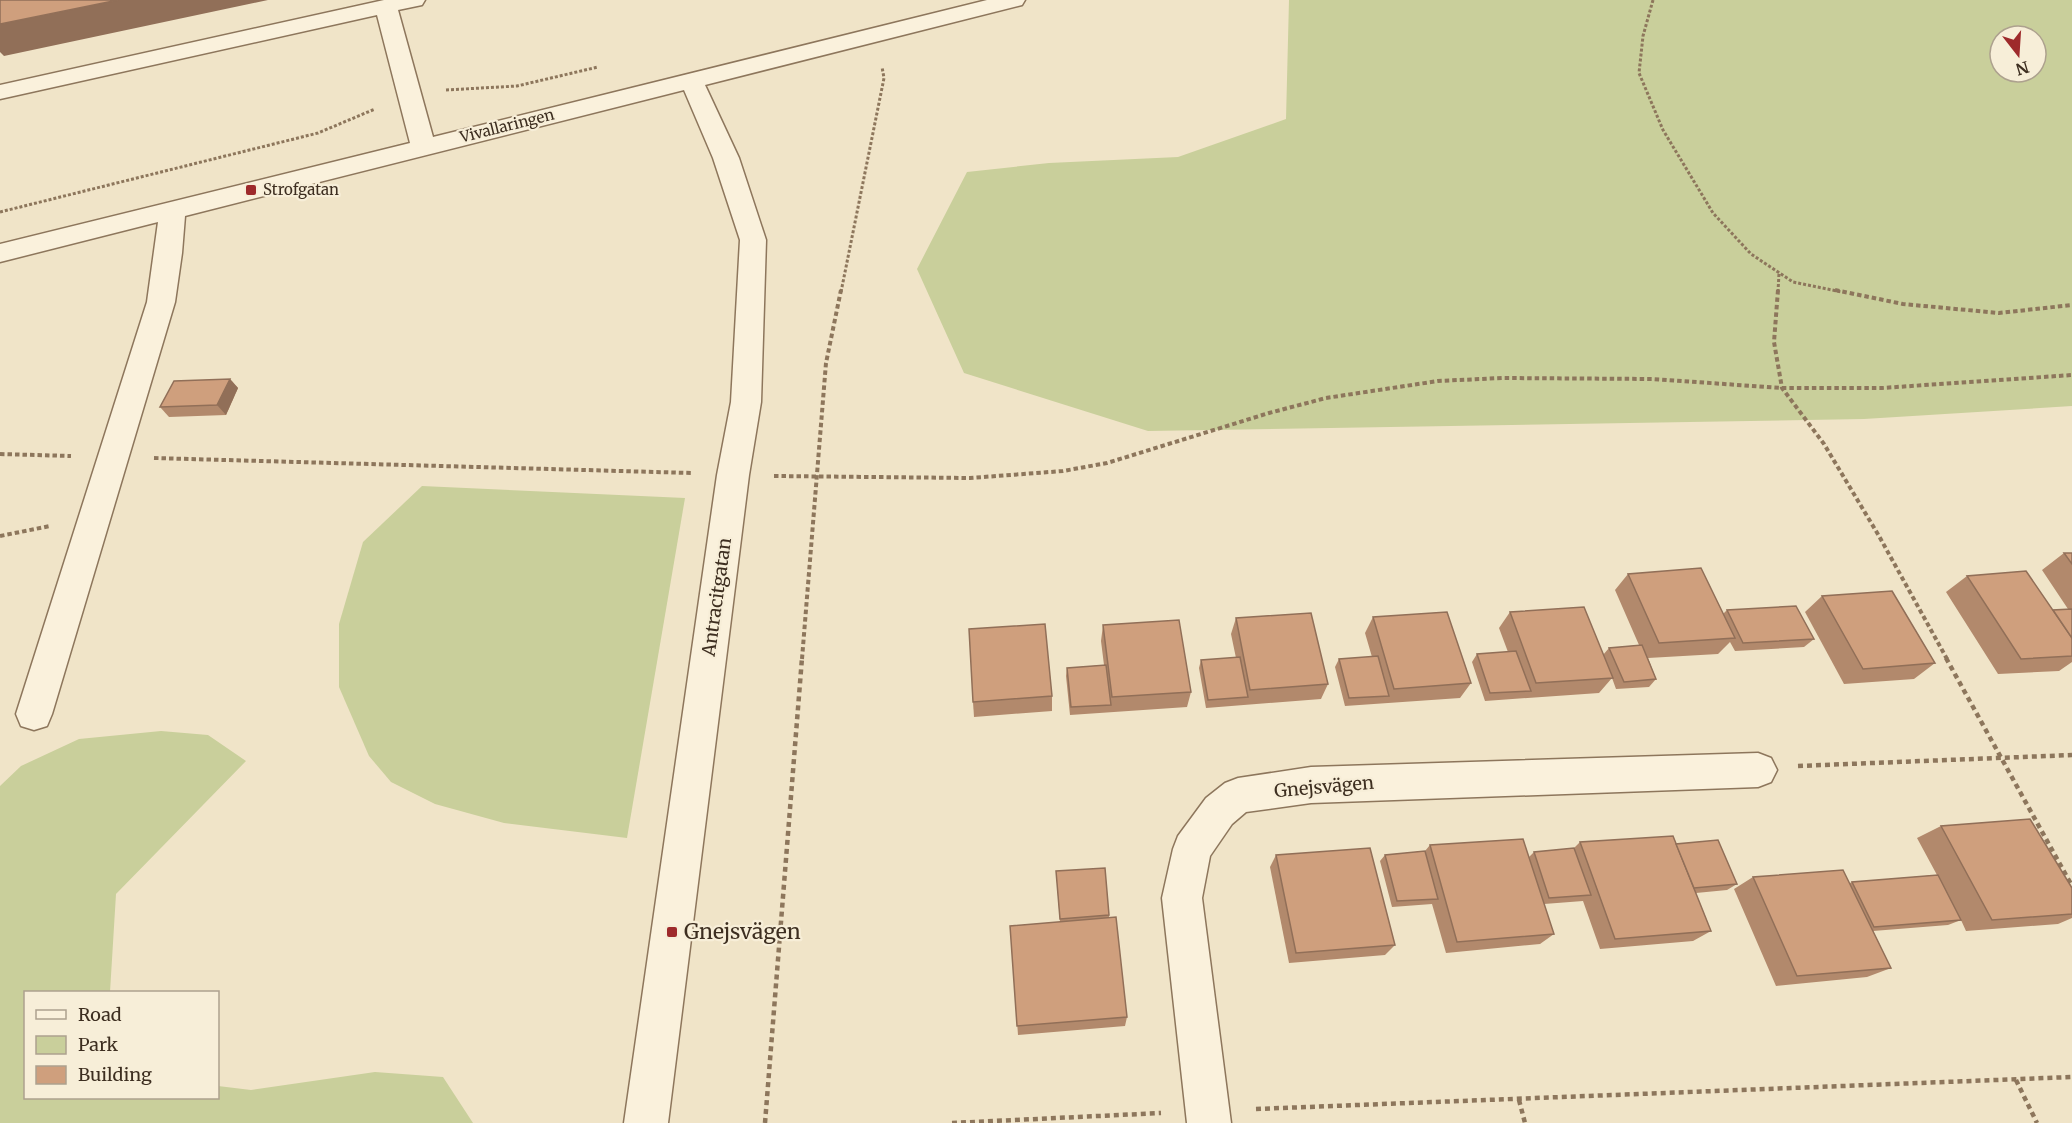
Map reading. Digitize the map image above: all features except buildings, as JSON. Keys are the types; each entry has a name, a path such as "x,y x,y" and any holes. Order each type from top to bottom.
{"street":[{"path":"0,92 414,0"},
{"name":"Vivallaringen","path":"0,253 1014,0"},
{"path":"386,6 423,147"},
{"name":"Antracitgatan","path":"646,1123 731,486 746,402 753,282 753,240 726,158 691,80"},
{"path":"34,714 161,302 172,210"},
{"name":"Gnejsvägen","path":"1209,1123 1182,898 1192,849 1219,811 1238,796 1311,785 1758,770"}],"path":[{"path":"1653,0 1643,36 1639,73 1663,130 1713,213 1751,254 1793,282 1903,304 2000,313 2072,304"},
{"path":"765,1123 826,363 884,78 880,55 871,36"},
{"path":"441,92 451,89 517,86 598,67"},
{"path":"0,212 318,133 364,112 384,107"},
{"path":"1779,273 1774,342 1782,388 1824,444 1879,536 2072,886"},
{"path":"771,476 970,478 1063,471 1107,463 1269,413 1326,398 1438,381 1502,378 1652,379 1782,388 1882,388 2072,375"},
{"path":"0,454 693,473"},
{"path":"1758,770 1819,764 2072,755"},
{"path":"1525,1123 1519,1100 2072,1077"},
{"path":"2016,1080 2037,1123"}],"green space":[{"path":"1289,0 2072,0 2072,406 1864,419 1148,431 964,373 917,269 967,172 1049,163 1178,157 1286,119"},
{"path":"422,486 685,498 627,838 504,823 435,804 391,782 369,756 339,687 339,624 363,542"},
{"path":"161,731 208,735 246,761 116,894 110,991 24,991 24,1099 219,1099 219,1086 251,1090 375,1072 443,1077 473,1123 0,1123 0,786 21,766 79,739"}],"place":[{"name":"Strofgatan","path":"251,190"},
{"name":"Gnejsvägen","path":"672,932"}]}
